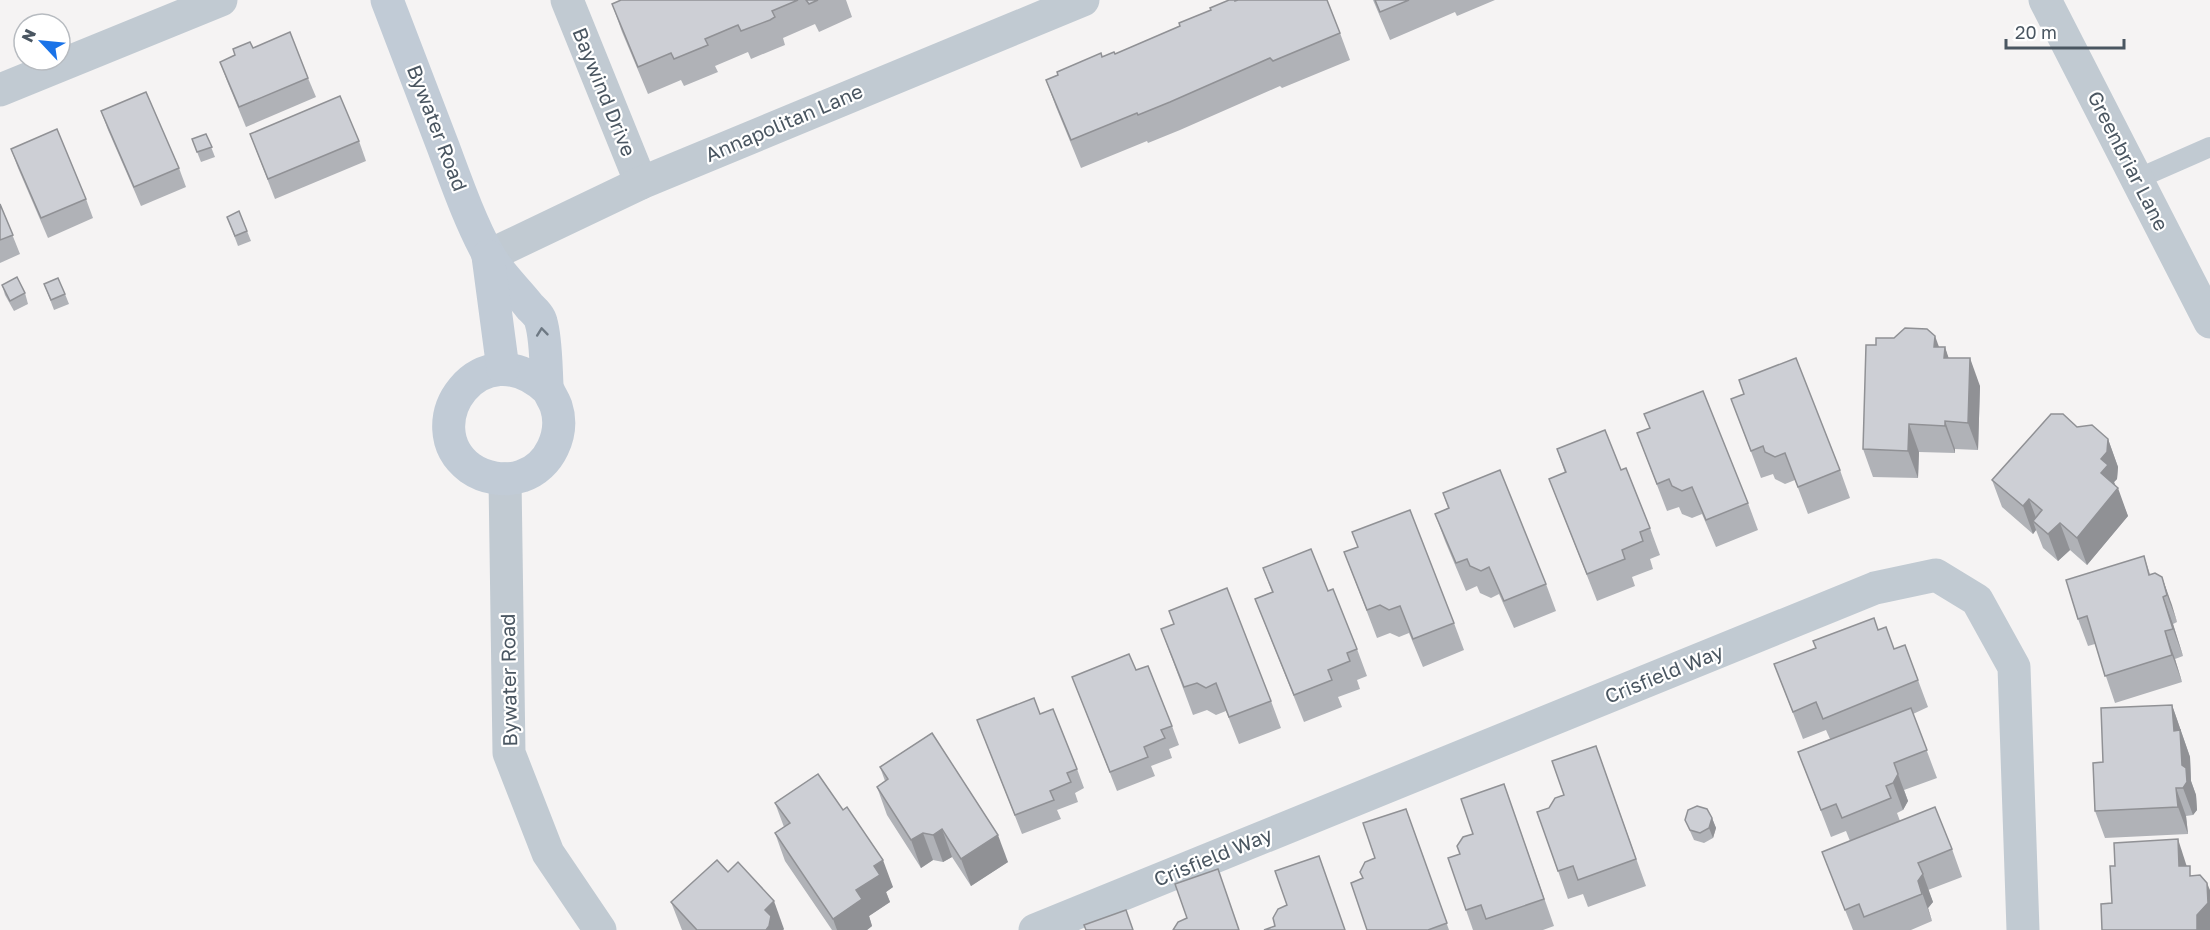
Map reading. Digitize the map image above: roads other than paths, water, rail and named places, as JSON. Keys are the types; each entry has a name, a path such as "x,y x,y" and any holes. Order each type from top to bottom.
{"street":[{"path":"0,90 220,0"},
{"name":"Bywater Road","path":"387,0 456,182 488,256 503,369"},
{"name":"Baywind Drive","path":"567,0 641,183"},
{"name":"Annapolitan Lane","path":"488,256 641,183 1048,7 1083,0"},
{"name":"Greenbriar Lane","path":"2045,0 2210,322"},
{"name":"Bywater Road","path":"488,256 541,320 548,390"},
{"path":"503,369 520,371 535,378 548,390 556,405 559,423 557,440 549,455 538,468 523,476 505,479 487,476 470,468 457,453 450,435 450,416 456,398 467,382 484,373 503,369"},
{"name":"Bywater Road","path":"505,479 509,753 548,853 600,930"},
{"name":"Crisfield Way","path":"1035,930 1875,588 1936,575 1977,600 2014,667 2023,930"}],"lane":[{"path":"2137,179 2210,147"}]}
